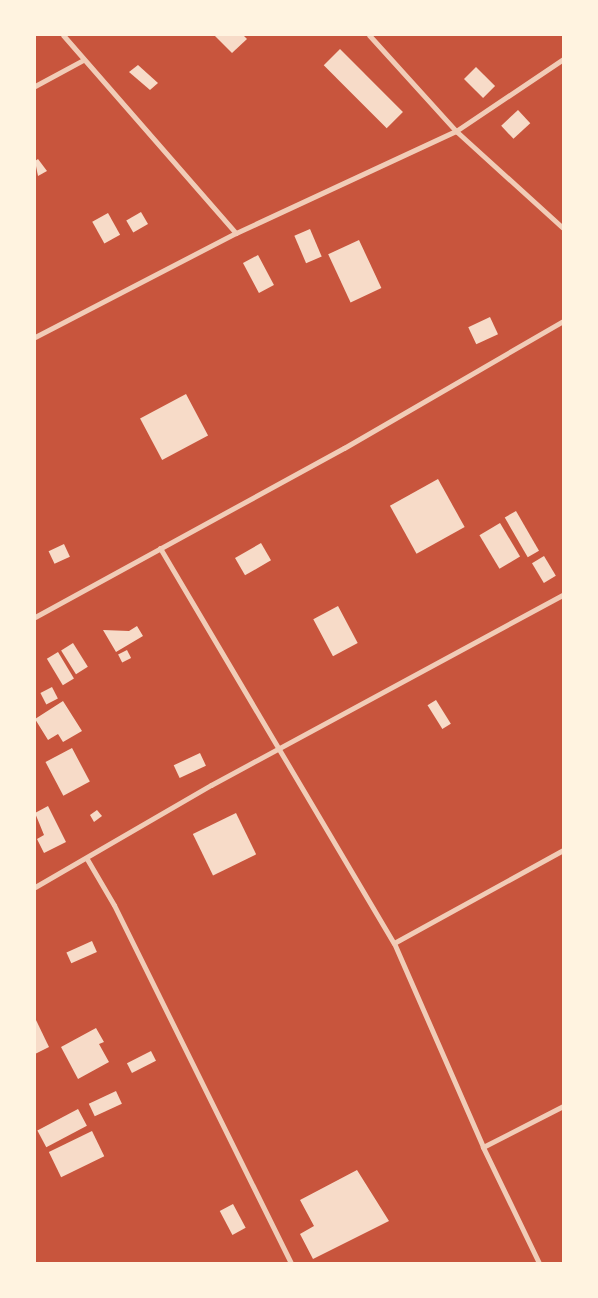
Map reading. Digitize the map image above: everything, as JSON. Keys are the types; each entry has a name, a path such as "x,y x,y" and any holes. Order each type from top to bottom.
{"street":[{"path":"63,35 236,232"},
{"path":"369,35 456,131 563,228"},
{"path":"35,337 236,232 456,131 563,59"},
{"path":"35,86 83,60"},
{"path":"35,618 563,321"},
{"path":"160,548 277,750 394,943 483,1147 539,1263"},
{"path":"35,887 211,785 563,595"},
{"path":"394,943 563,850"},
{"path":"87,858 114,905 291,1263"},
{"path":"483,1147 563,1106"}],"building":[{"path":"214,35 243,35 247,39 232,53"},
{"path":"340,49 403,112 387,128 324,65"},
{"path":"138,65 158,83 150,90 129,72"},
{"path":"476,67 495,86 483,98 464,79"},
{"path":"518,110 530,123 513,139 501,126"},
{"path":"38,159 47,171 38,176 35,161"},
{"path":"141,212 148,224 133,233 126,220"},
{"path":"108,213 120,235 104,244 92,222"},
{"path":"310,229 322,257 306,263 294,236"},
{"path":"359,240 381,288 351,302 328,254"},
{"path":"258,255 274,285 259,293 243,263"},
{"path":"490,317 498,334 476,344 468,327"},
{"path":"186,394 208,435 162,460 140,418"},
{"path":"438,479 465,527 417,554 390,506"},
{"path":"516,511 539,551 528,557 505,518"},
{"path":"500,523 520,556 500,569 479,535"},
{"path":"261,543 271,560 245,575 235,558"},
{"path":"64,544 70,557 55,564 49,551"},
{"path":"544,556 556,576 544,583 532,563"},
{"path":"338,606 358,643 333,656 313,619"},
{"path":"137,626 143,636 116,652 103,630 129,631"},
{"path":"73,643 88,667 76,674 61,650"},
{"path":"127,650 131,658 122,663 118,655"},
{"path":"58,652 74,679 63,685 47,659"},
{"path":"52,687 58,699 46,704 40,693"},
{"path":"436,700 451,724 442,729 428,705"},
{"path":"63,701 82,731 63,742 58,734 48,740 35,719"},
{"path":"72,748 90,782 63,796 46,762"},
{"path":"200,753 206,766 180,778 174,765"},
{"path":"48,806 66,842 44,853 37,839 44,835 35,813"},
{"path":"97,810 102,816 94,822 90,815"},
{"path":"236,813 256,854 213,875 193,834"},
{"path":"92,941 97,952 71,963 66,952"},
{"path":"35,1018 49,1047 35,1054"},
{"path":"96,1028 104,1042 99,1044 109,1062 78,1079 61,1047"},
{"path":"151,1051 156,1061 132,1073 127,1063"},
{"path":"116,1091 122,1104 95,1116 89,1104"},
{"path":"78,1109 87,1126 46,1147 37,1131"},
{"path":"92,1131 104,1156 61,1177 49,1152"},
{"path":"357,1170 389,1221 313,1259 300,1234 314,1226 300,1200"},
{"path":"233,1204 246,1228 232,1235 220,1211"}]}
